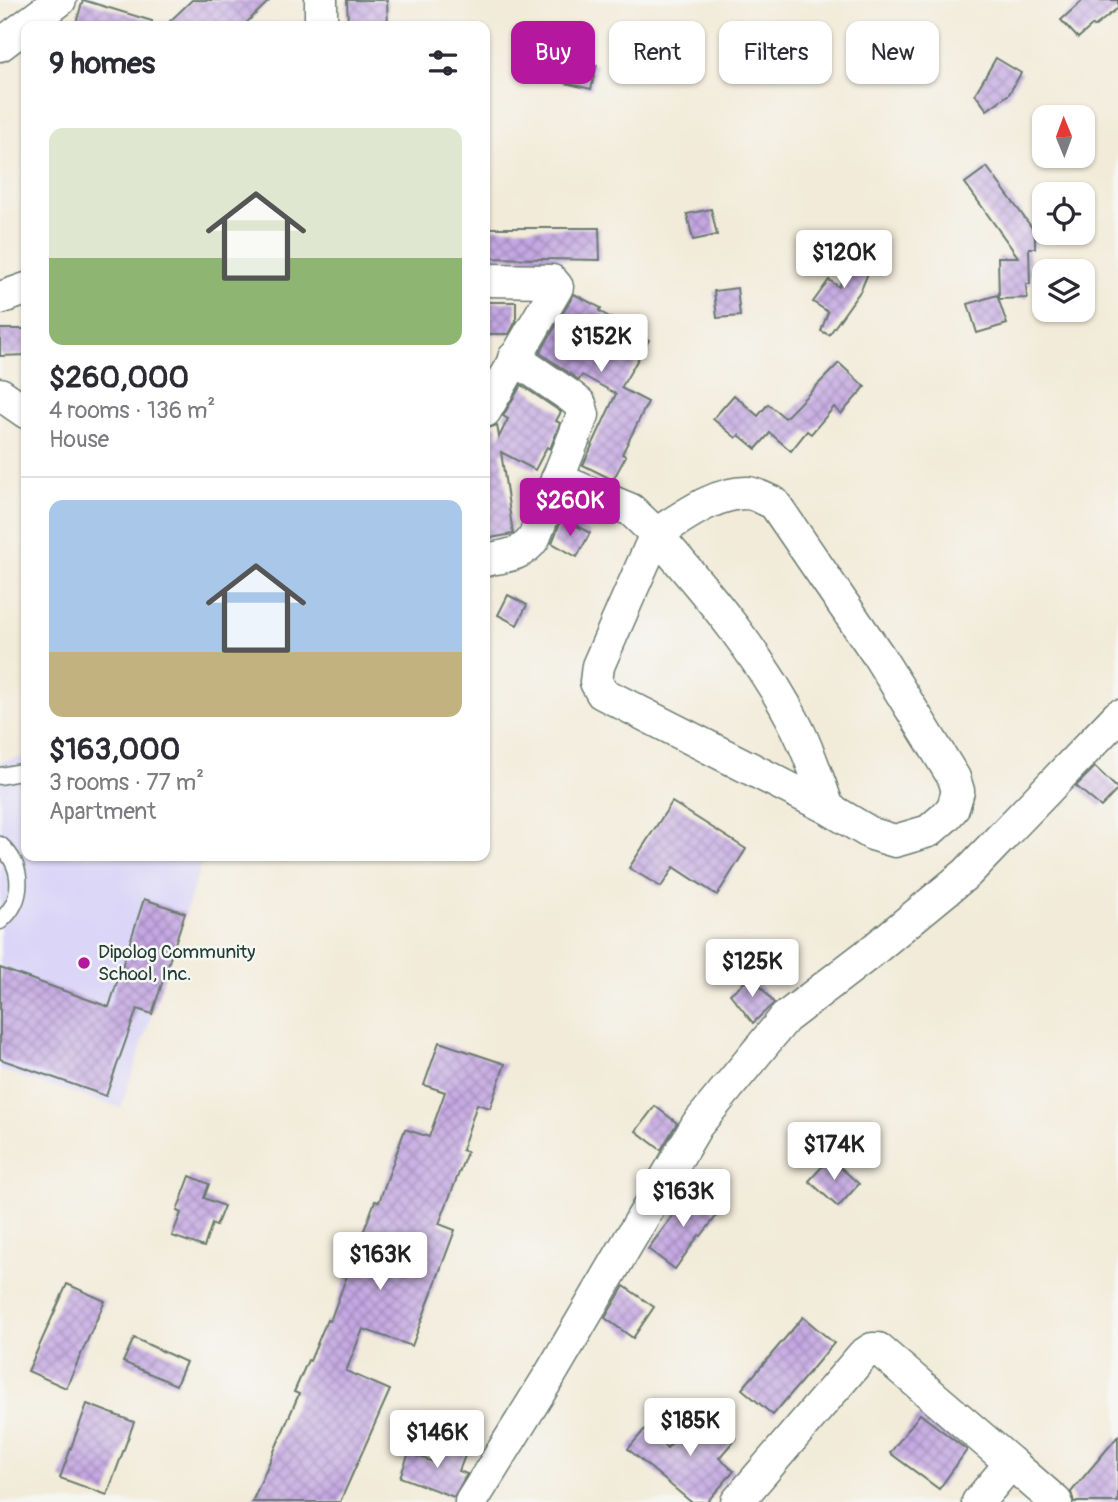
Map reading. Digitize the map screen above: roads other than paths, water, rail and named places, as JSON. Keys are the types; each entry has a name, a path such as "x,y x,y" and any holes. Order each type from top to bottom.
{"street":[{"path":"37,21 60,0"},
{"path":"321,0 321,21"},
{"path":"490,280 552,281 557,284 490,396"},
{"path":"0,298 21,291"},
{"path":"490,559 518,554 528,547 534,538 583,415 580,404 514,358"},
{"path":"0,394 21,409"},
{"path":"557,479 631,510 697,580 758,662 797,728 828,808"},
{"path":"751,493 774,503 878,655 954,778 958,791 953,808 929,831 895,841 872,834 828,808 601,693 596,682 598,666 656,534 699,507 732,494 751,493"},
{"path":"471,1502 697,1125 785,1018 967,873 1118,716"},
{"path":"737,1502 863,1355 872,1349 878,1349 1056,1502"},
{"path":"978,1502 1011,1463"}],"lane":[{"path":"0,776 21,772"},
{"path":"0,845 17,867 19,884 16,900 0,921"}],"place":[{"name":"Dipolog Community School, Inc.","path":"84,963"}]}
